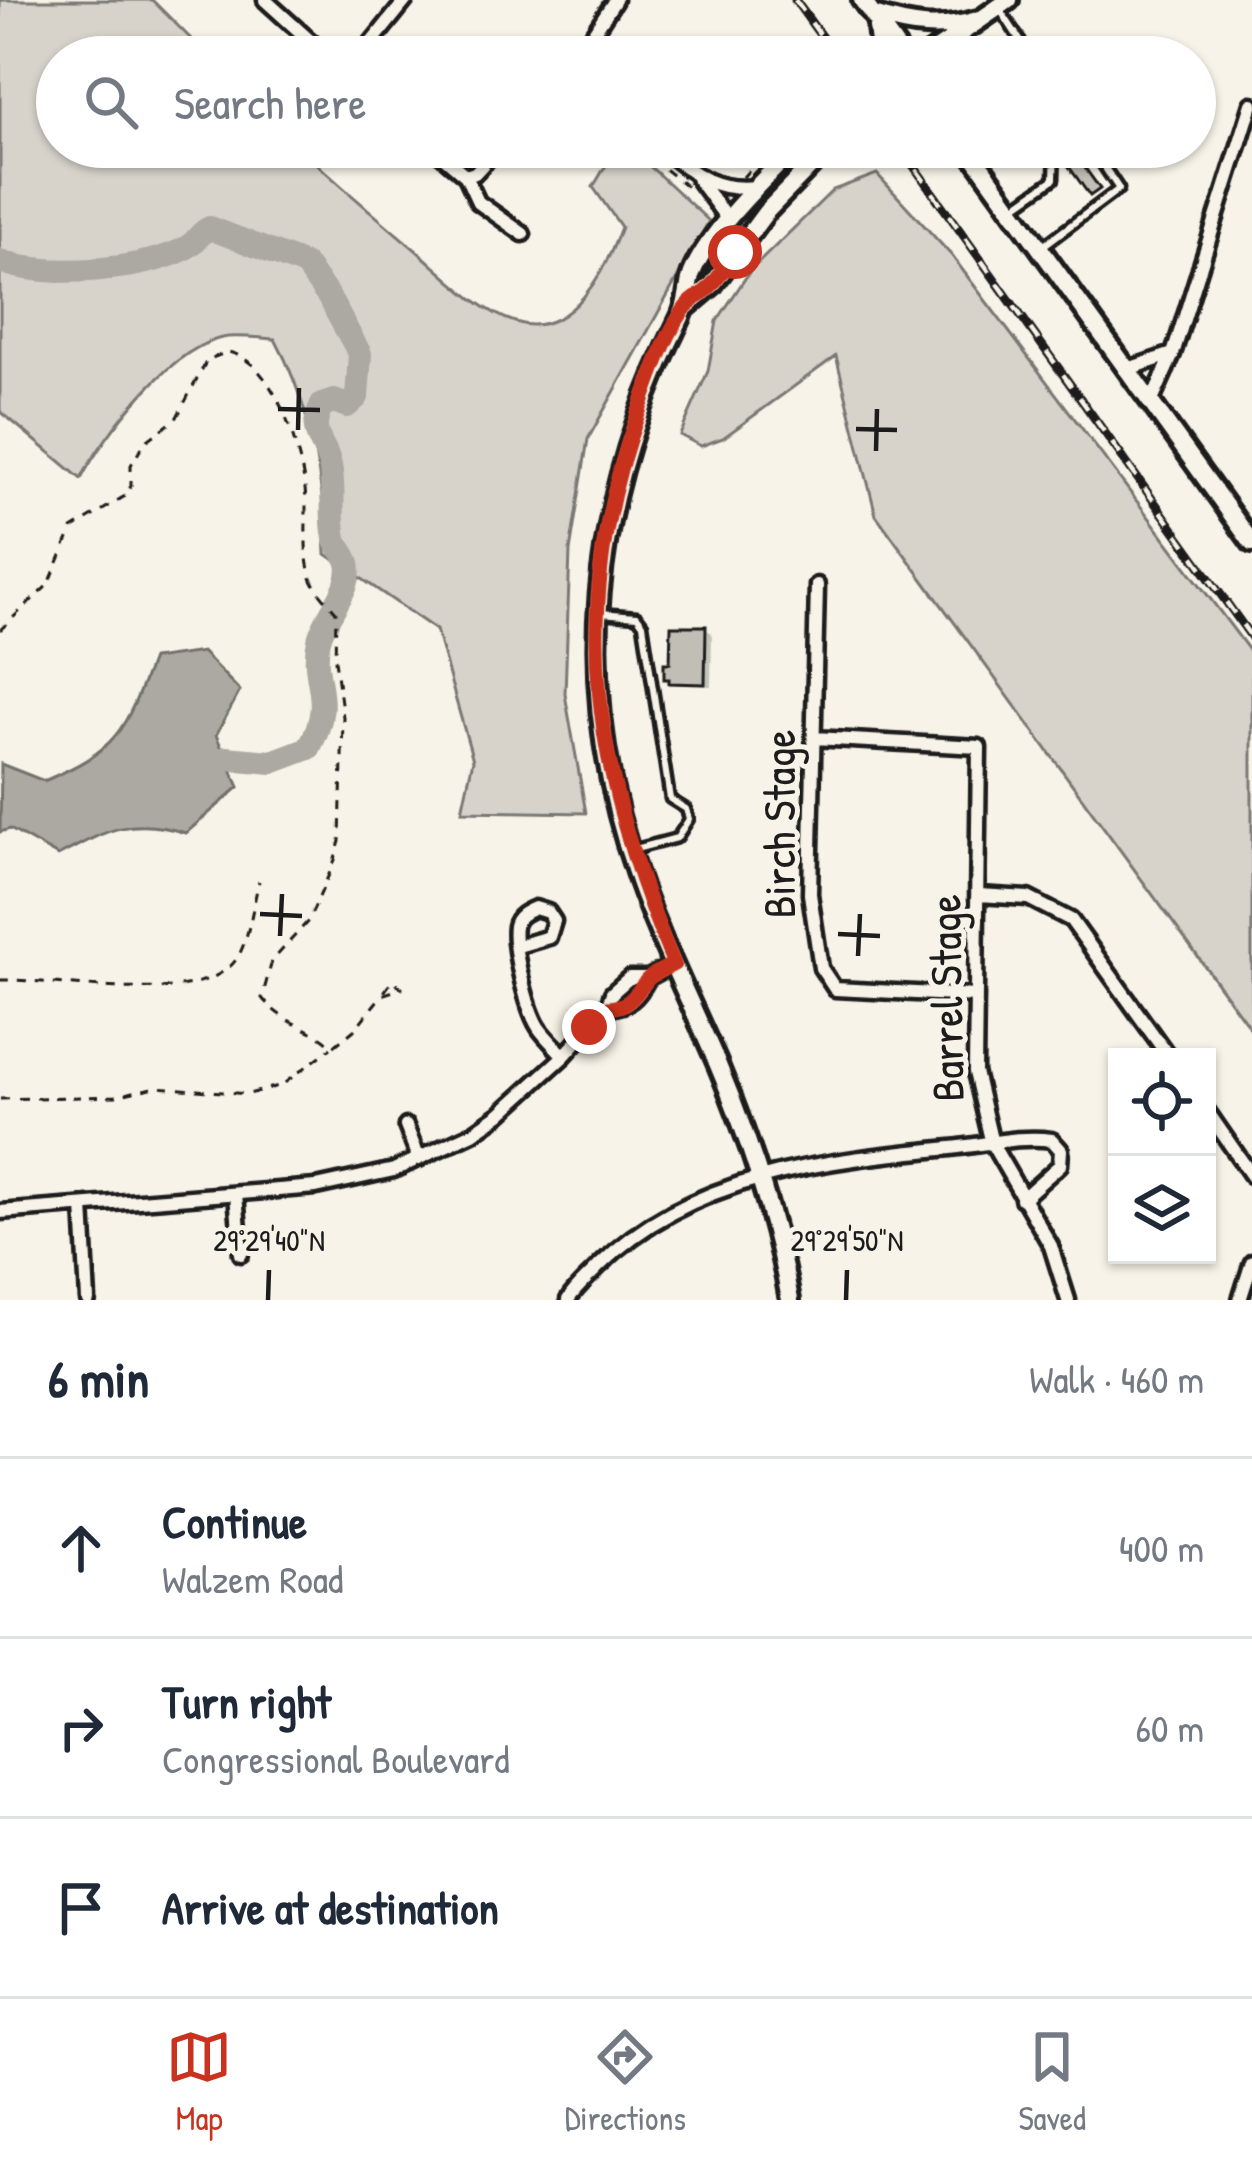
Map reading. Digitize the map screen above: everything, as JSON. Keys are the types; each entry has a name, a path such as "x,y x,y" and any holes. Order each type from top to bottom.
{"main road":[{"path":"956,36 1004,4"},
{"path":"867,8 915,28 978,20"},
{"path":"867,8 887,36"},
{"path":"964,36 978,20"},
{"path":"776,168 728,220 692,273 686,307 624,451 597,612 604,747 629,851 761,1180 790,1300"},
{"path":"686,307 712,285 766,212 809,168"},
{"path":"982,168 1252,543"}],"street":[{"path":"265,0 305,36"},
{"path":"377,36 406,0"},
{"path":"592,36 615,0"},
{"path":"1151,403 1172,354 1252,104"},
{"path":"457,168 466,176 478,202 523,233"},
{"path":"466,176 480,168"},
{"path":"686,168 728,220"},
{"path":"692,173 728,189 757,187"},
{"path":"1125,370 1172,354"},
{"name":"Birch Stage","path":"817,585 810,895 820,968 836,989 976,996"},
{"name":"Barrel Stage","path":"814,738 979,747 975,1072 992,1144 1051,1246 1068,1300"},
{"path":"979,895 1028,898 1071,920 1163,1048"},
{"path":"518,946 539,1028 565,1056"},
{"path":"0,1212 358,1180 419,1159 473,1133 533,1088 607,1008 622,1007 640,994 648,978 674,964"},
{"path":"1216,1125 1252,1176"},
{"path":"406,1126 419,1159"},
{"path":"574,1298 625,1240 660,1216 761,1180 867,1155 1044,1139 1058,1144 1063,1158 1060,1166 1022,1199"},
{"path":"236,1194 241,1253"},
{"path":"83,1206 89,1300"},
{"path":"1240,1300 1252,1262"}],"lane":[{"path":"1004,4 1020,36"},
{"path":"1011,209 1054,179 1054,168"},
{"path":"1039,249 1119,189 1105,168"},
{"path":"597,612 637,616 644,624 670,799 686,808 689,819 677,838 629,851"}],"path":[{"path":"663,168 695,194"},
{"path":"735,183 750,168"},
{"path":"0,630 49,584 72,529 125,496 131,465 145,442 176,419 207,360 228,352 251,361 260,370 290,433 305,485 310,580 336,612 335,660 343,717 340,841 334,863 309,920 272,961 262,998 273,1012 307,1033 324,1037 333,1047"},
{"path":"0,980 182,988 216,979 239,956 259,881"},
{"path":"0,1099 116,1096 156,1087 249,1094 282,1085 354,1030 382,995"}],"shaded area":[{"path":"0,0 152,0 188,36 36,36 36,168 322,168 463,291 515,322 553,321 569,311 596,280 621,227 593,187 604,168 652,168 709,221 588,439 570,551 565,694 586,813 462,811 473,760 436,630 326,554 313,443 298,390 275,339 228,337 185,355 143,393 81,479 0,411"},
{"path":"877,174 952,256 1252,654 1252,1031 876,515 836,356 723,438 701,446 680,435 708,371 717,321 750,271 833,190"},
{"path":"202,652 240,691 216,735 239,787 186,833 149,826 119,828 58,856 10,829 0,832 1,764 44,781 69,770 115,736 134,705 152,659"}],"building":[{"path":"1070,168 1085,168 1100,189 1090,196"},
{"path":"671,626 706,626 705,684 664,679 664,663 670,663"}],"waterway":[{"path":"0,261 42,270 124,266 172,255 210,228 305,265 360,354 357,397 347,406 334,401 322,405 316,424 330,465 335,538 349,573 319,640 322,702 317,730 309,748 272,762 226,758 196,766"}],"railway":[{"path":"795,0 821,36"},
{"path":"915,168 1252,638"}],"route":[{"path":"589,1027 607,1008 622,1007 640,994 648,978 674,964 639,882 604,747 597,612 607,531 624,451 662,356 686,307 712,285 735,252"}]}
